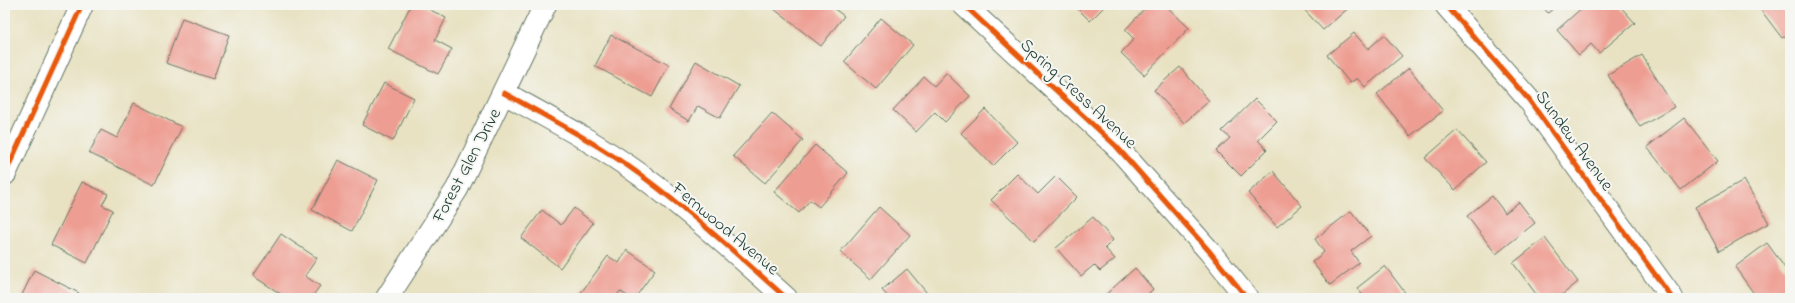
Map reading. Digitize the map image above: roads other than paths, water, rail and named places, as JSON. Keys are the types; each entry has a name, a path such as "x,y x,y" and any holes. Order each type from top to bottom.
{"street":[{"path":"5,174 82,5"},
{"name":"Forest Glen Drive","path":"387,298 457,189 545,5"},
{"name":"Spring Cress Avenue","path":"964,5 1116,146 1210,252 1247,298"},
{"name":"Sundew Avenue","path":"1446,5 1529,100 1672,298"},
{"name":"Fernwood Avenue","path":"504,93 574,131 641,176 704,225 786,298"}]}
